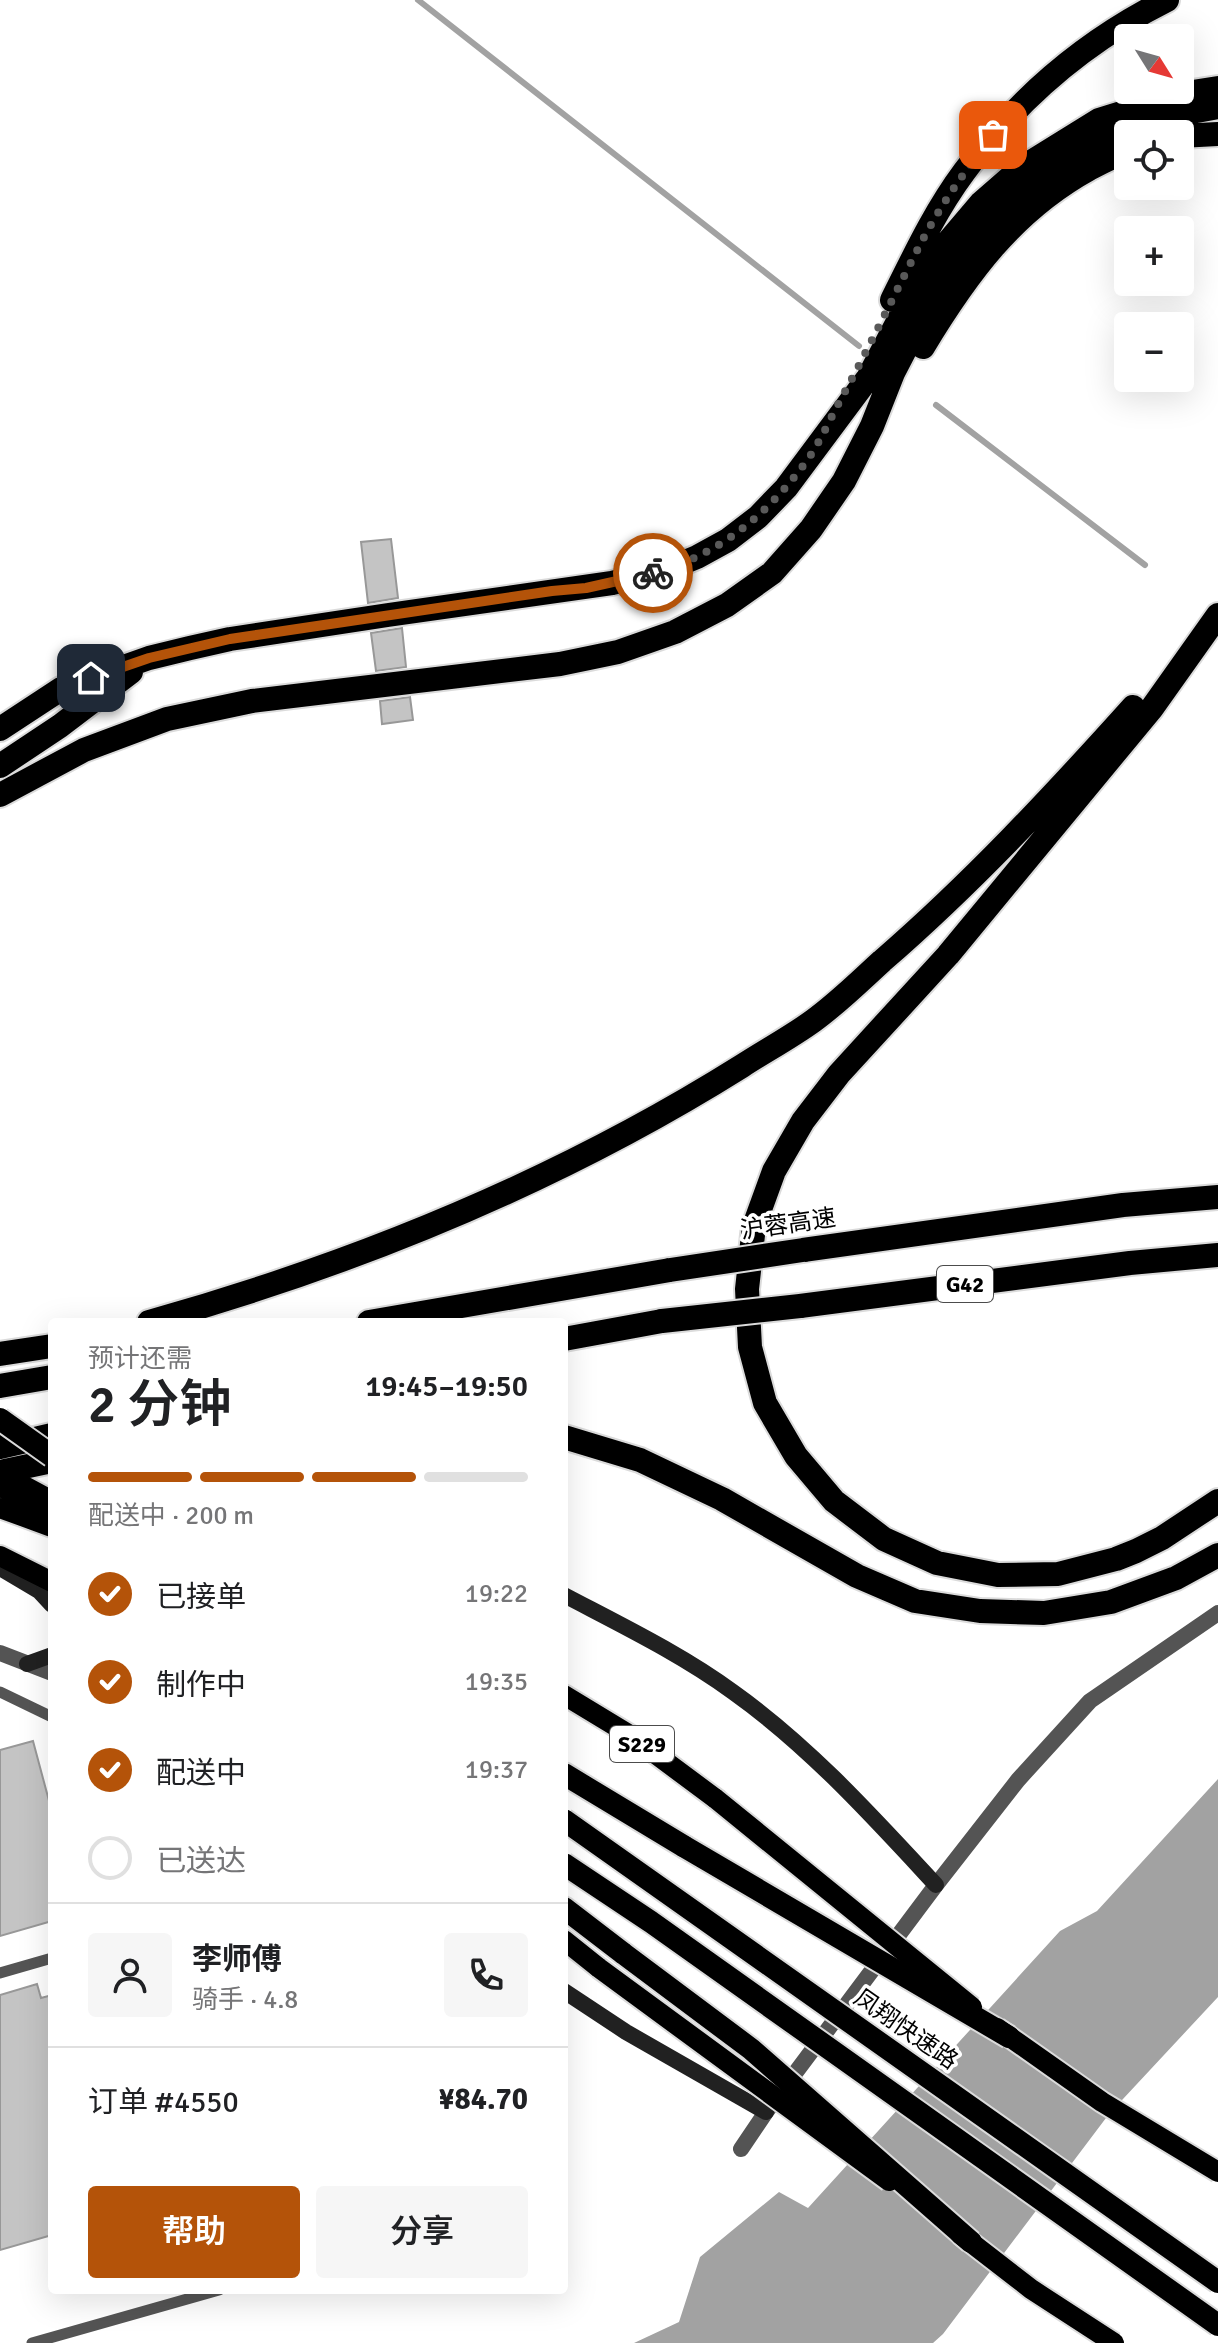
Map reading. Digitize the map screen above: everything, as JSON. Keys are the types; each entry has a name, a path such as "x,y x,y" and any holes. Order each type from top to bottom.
{"highway":[{"path":"811,454 924,237 972,162 1008,116 1065,64 1127,20 1167,0"},
{"path":"0,729 61,689 149,658 230,639 586,588 668,569 697,557 728,540 758,517 786,488 868,378 915,289 947,243 981,203 1020,169 1099,120 1186,93 1218,88"},
{"path":"1,794 84,750 167,719 252,701 560,664 618,652 675,632 727,605 772,573 811,529 844,481 872,426 893,373 935,292 962,249 1036,182 1119,134 1164,117 1218,107"},
{"path":"1194,135 1218,134"},
{"path":"872,426 979,262 1011,227 1042,200 1076,177 1114,157"},
{"path":"164,1318 236,1298 388,1244 538,1180 682,1104 815,1020 933,917 1042,809 1218,608"},
{"path":"1218,615 1152,708 948,955 839,1074 803,1121 774,1171 754,1226 747,1289 750,1347 765,1403 796,1456 834,1501 884,1539 937,1563 998,1575 1058,1574 1136,1551 1162,1538 1218,1501"},
{"path":"0,766 60,726 149,658"},
{"name":"沪蓉高速","path":"392,1318 803,1250 1123,1205 1218,1197"},
{"name":"G42","path":"568,1338 662,1321 1130,1263 1218,1255"},
{"path":"0,1354 48,1347"},
{"path":"0,1386 48,1378"},
{"path":"0,1419 48,1447"},
{"path":"568,1438 640,1460 722,1499 857,1576 915,1601 980,1611 1044,1613 1111,1602 1176,1578 1218,1555"},
{"path":"0,1447 48,1448"},
{"path":"0,1474 48,1449"},
{"path":"0,1474 48,1501"},
{"path":"0,1484 48,1521"},
{"path":"568,1776 1009,2037"},
{"name":"凤翔快速路","path":"568,1823 1218,2282"},
{"path":"568,1867 651,1922 1218,2325"},
{"path":"568,1911 751,2049 971,2242"}],"main road":[{"path":"0,1508 48,1523"},
{"path":"0,1556 48,1580"},
{"path":"0,1568 39,1591 48,1601"},
{"path":"568,1597 653,1642 733,1691 797,1743 864,1808 936,1885"},
{"path":"27,1664 48,1656"},
{"name":"S229","path":"568,1697 630,1735 716,1799 1009,2037"},
{"path":"568,1943 1031,2289 1114,2343"},
{"path":"568,1994 626,2032 766,2112"},
{"path":"1009,2037 1102,2102 1218,2172"}],"street":[{"path":"741,2149 936,1885 1018,1780 1090,1701 1218,1613"},
{"path":"0,1653 48,1672"}],"lane":[{"path":"0,1692 48,1715"},
{"path":"0,1973 48,1959"},
{"path":"32,2343 205,2294"}],"shaded area":[{"path":"1218,1779 1218,1997 1109,2114 943,2334 933,2343 634,2343 679,2322 700,2257 779,2192 808,2208 1060,1931 1097,1911"}],"building":[{"path":"391,539 398,598 368,603 361,542"},
{"path":"402,628 406,667 376,671 371,633"},
{"path":"410,697 413,720 382,724 380,701"},
{"path":"33,1741 48,1797 48,1922 0,1936 0,1750"},
{"path":"37,1984 41,1998 48,1996 48,2236 0,2250 0,1995"}],"waterway":[{"path":"418,0 859,346"},
{"path":"936,405 1145,565"}],"way so far":[{"path":"653,573 697,557 728,540 758,517 786,488 811,454 924,237 962,174 993,135"}],"route":[{"path":"91,678 149,658 230,639 586,588 653,573"}]}
